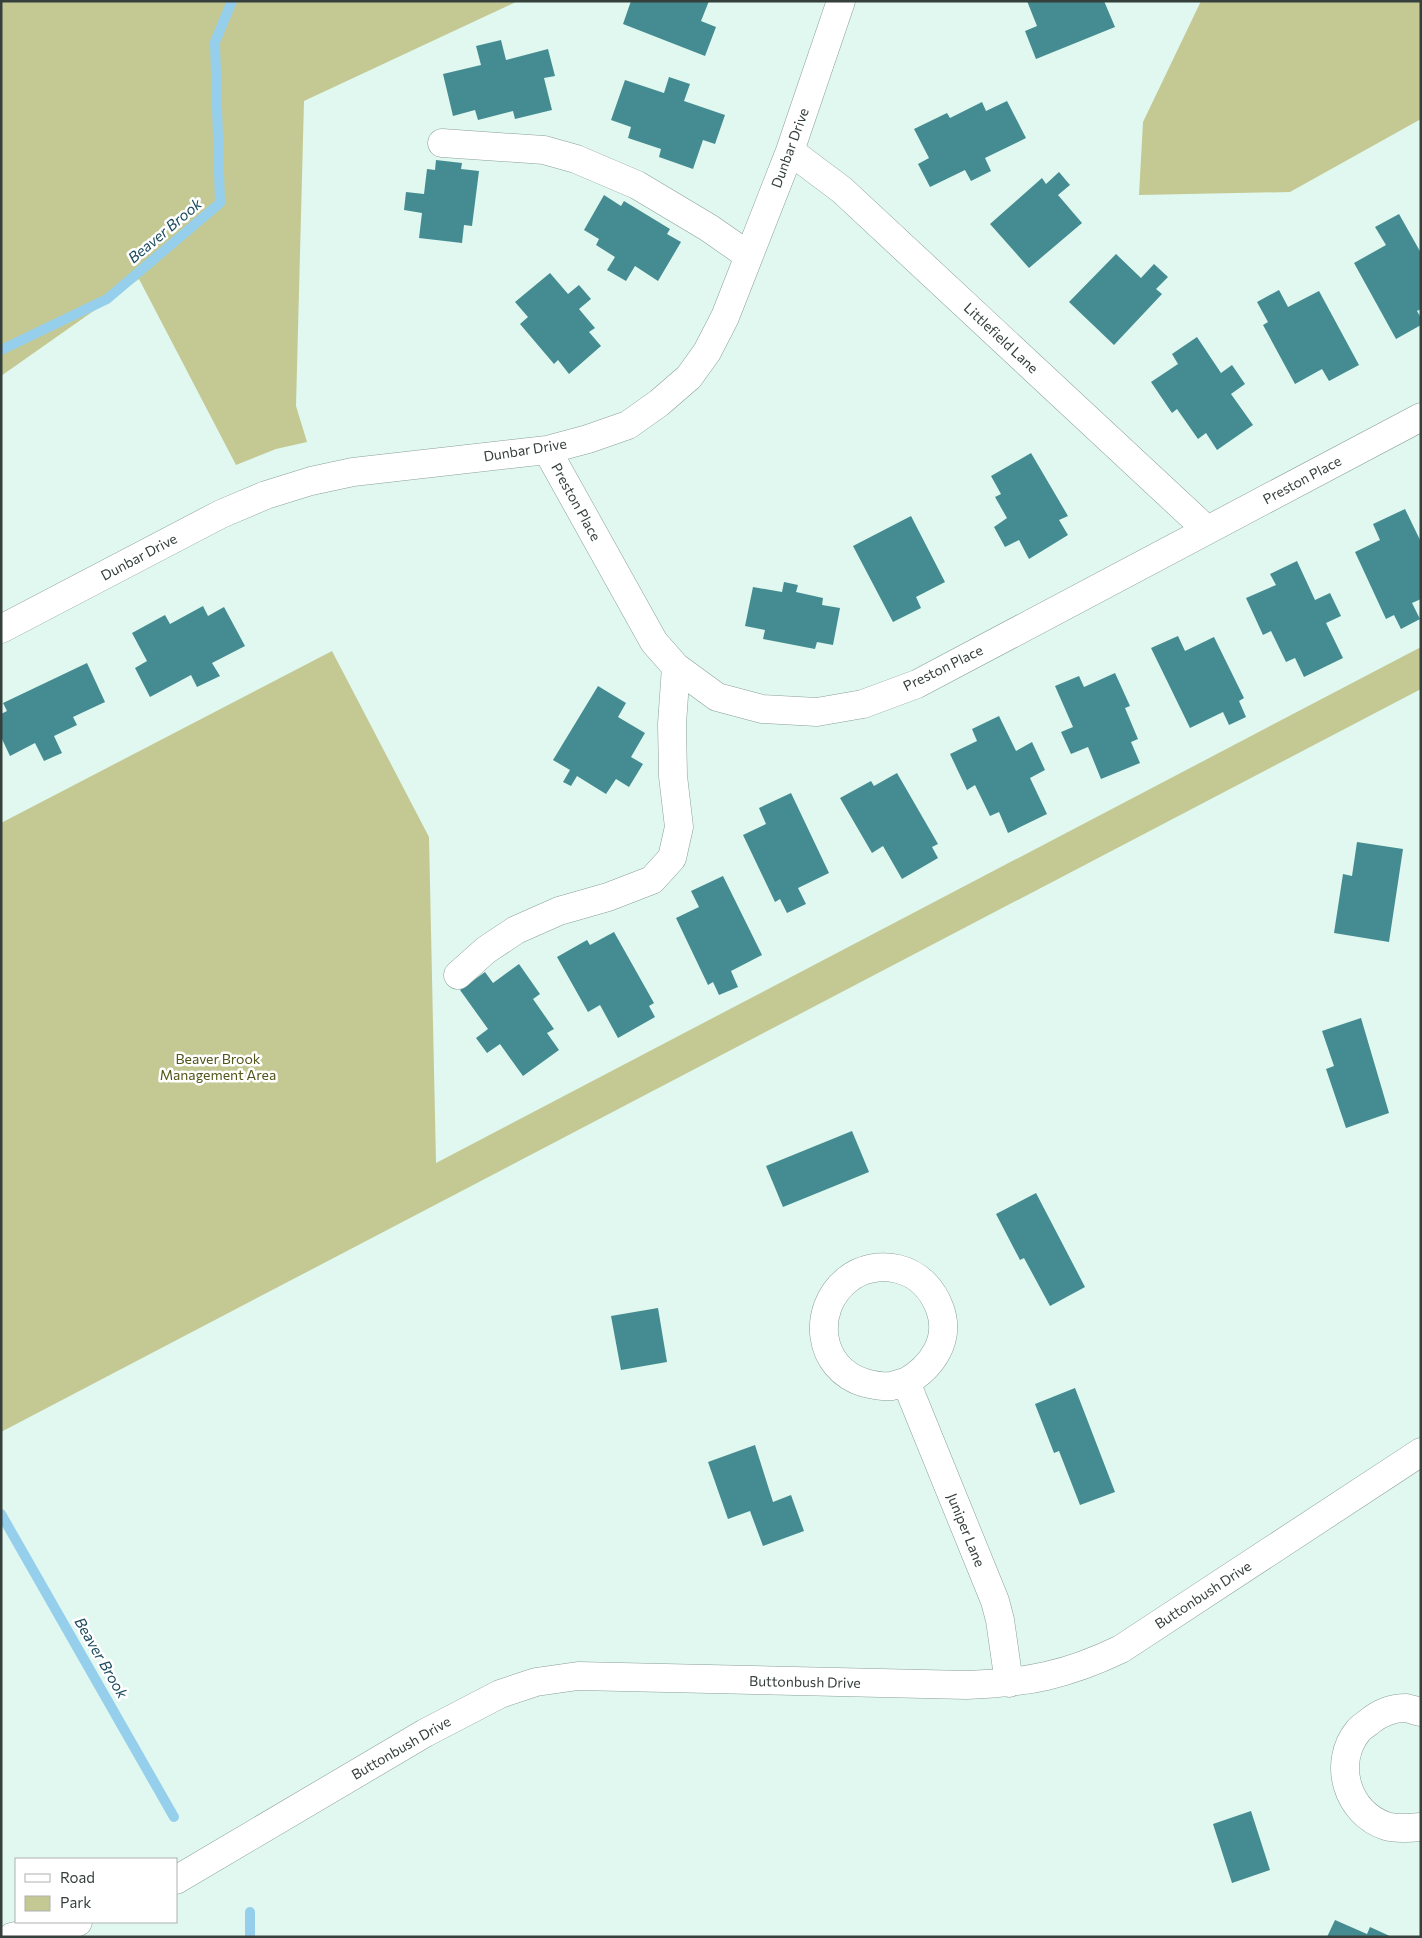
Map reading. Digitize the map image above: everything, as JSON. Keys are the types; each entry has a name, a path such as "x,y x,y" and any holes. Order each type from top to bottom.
{"street":[{"name":"Dunbar Drive","path":"1,629 221,514 266,495 353,472 547,450 588,439 628,425 659,403 689,377 707,352 725,317 790,151 841,1"},
{"path":"442,143 544,150 576,160 636,185 709,228 749,256"},
{"name":"Littlefield Lane","path":"790,151 842,190 1207,530"},
{"name":"Preston Place","path":"547,450 654,642 676,666 717,697 762,710 817,712 863,704 917,684 1421,417"},
{"path":"458,975 486,950 516,930 559,911 608,897 652,880 672,858 680,827 673,776 672,724 676,666"},
{"path":"884,1267 900,1270 915,1276 928,1286 937,1300 942,1315 943,1332 940,1348 932,1362 920,1374 906,1382 891,1386 874,1386 859,1381 845,1373 834,1360 827,1346 823,1330 830,1298 853,1275 868,1269 884,1267"},
{"name":"Juniper Lane","path":"906,1382 994,1601 1000,1620 1009,1683"},
{"name":"Buttonbush Drive","path":"178,1879 425,1733 500,1694 536,1682 578,1676 918,1684 1009,1683 1037,1679 1093,1663 1121,1649 1421,1452"},
{"path":"1421,1712 1406,1708 1379,1714 1358,1731 1347,1752 1345,1770 1348,1790 1358,1808 1367,1816 1387,1826 1421,1827"},
{"path":"12,1937 74,1923"}],"green space":[{"path":"1,1 518,1 304,101 296,406 307,442 276,449 236,465 139,279 1,376"},
{"path":"1201,1 1421,1 1421,119 1290,192 1139,195 1143,122"},
{"name":"Beaver Brook Management Area","path":"1421,647 1421,689 1,1432 1,823 332,651 429,837 436,1163"}],"building":[{"path":"631,1 709,1 701,21 716,27 705,56 623,24"},
{"path":"1027,1 1104,1 1115,27 1036,59 1025,31 1037,26"},
{"path":"501,40 506,60 548,49 555,76 544,78 552,110 515,119 513,111 478,120 475,110 453,116 443,74 481,65 476,46"},
{"path":"669,77 690,84 684,101 725,115 715,144 703,140 693,169 659,157 661,149 628,138 631,127 611,120 625,80 664,93"},
{"path":"1007,101 1026,138 985,158 991,171 971,181 965,170 930,187 918,164 929,158 914,129 947,113 950,118 982,102 986,111"},
{"path":"436,160 462,163 461,169 479,171 472,226 464,225 462,243 419,238 422,213 404,210 406,192 424,194 427,169 435,170"},
{"path":"1059,172 1070,185 1058,195 1082,223 1029,268 990,224 1042,178 1046,184"},
{"path":"604,195 621,206 624,201 670,229 667,234 681,242 658,281 635,266 626,281 607,270 615,257 596,245 599,239 584,230"},
{"path":"1399,214 1421,253 1421,309 1417,311 1421,318 1421,325 1396,339 1354,263 1386,245 1375,227"},
{"path":"1116,254 1141,278 1154,264 1168,277 1156,289 1162,294 1114,345 1069,302"},
{"path":"550,273 568,294 579,285 591,299 579,309 595,328 589,332 601,346 569,374 558,360 554,364 520,324 528,317 515,302"},
{"path":"1279,290 1288,307 1319,291 1359,365 1329,381 1322,369 1295,384 1263,325 1268,322 1257,302"},
{"path":"1197,337 1221,373 1232,365 1245,384 1231,394 1253,425 1217,450 1206,433 1198,439 1177,409 1172,413 1151,382 1178,364 1172,354"},
{"path":"1031,453 1068,516 1059,520 1068,535 1029,559 1019,540 1005,547 994,527 1007,518 995,497 1001,494 991,476"},
{"path":"1405,509 1421,542 1421,599 1412,603 1420,619 1401,629 1394,615 1386,619 1355,552 1380,540 1373,524"},
{"path":"911,516 945,582 916,597 921,608 893,622 853,546"},
{"path":"1297,561 1315,600 1330,593 1341,616 1326,623 1343,658 1304,677 1295,658 1286,662 1271,631 1263,635 1246,598 1276,585 1270,574"},
{"path":"784,582 798,585 796,592 823,598 822,605 840,608 833,645 817,642 815,649 763,639 765,630 745,626 753,587 782,592"},
{"path":"203,606 208,616 224,607 245,646 212,663 220,676 197,687 191,675 150,697 135,668 147,661 132,633 165,615 170,624"},
{"path":"1178,636 1185,651 1214,637 1244,698 1239,701 1246,717 1229,725 1223,712 1190,728 1151,648"},
{"path":"87,663 105,702 73,717 77,725 54,736 62,753 44,761 35,743 10,756 1,737 1,714 7,711 3,703"},
{"path":"1115,673 1130,706 1125,708 1138,739 1131,742 1140,763 1101,779 1088,747 1071,754 1061,732 1073,727 1055,686 1079,676 1084,687"},
{"path":"598,686 626,703 618,717 645,733 631,757 643,764 629,787 616,779 606,794 577,776 571,786 563,782 570,770 553,760"},
{"path":"999,716 1016,751 1032,742 1045,770 1030,778 1047,814 1008,833 999,812 990,816 975,785 967,790 950,754 977,741 972,729"},
{"path":"897,773 938,844 932,847 938,858 902,879 883,846 872,853 840,798 871,781 874,786"},
{"path":"791,793 829,873 798,888 806,904 787,913 780,899 775,902 743,835 766,824 759,808"},
{"path":"1357,842 1403,849 1389,942 1334,933 1343,874 1352,876"},
{"path":"723,876 762,955 731,971 738,987 719,995 713,982 708,985 676,918 699,907 691,891"},
{"path":"614,932 654,1003 649,1006 655,1017 618,1038 600,1005 588,1012 557,957 587,940 590,945"},
{"path":"519,964 540,994 533,999 554,1029 547,1033 559,1050 523,1076 500,1044 487,1053 476,1038 488,1029 460,990 485,972 493,983"},
{"path":"1361,1018 1389,1113 1346,1128 1326,1069 1334,1066 1322,1031"},
{"path":"852,1131 869,1172 783,1207 766,1166"},
{"path":"1036,1193 1085,1287 1050,1306 1024,1258 1020,1260 996,1214"},
{"path":"658,1308 667,1362 621,1370 611,1316"},
{"path":"1075,1388 1115,1492 1080,1505 1059,1451 1054,1453 1035,1404"},
{"path":"755,1445 773,1502 791,1495 804,1531 763,1546 750,1511 728,1519 708,1462"},
{"path":"1251,1811 1270,1870 1232,1883 1213,1824"},
{"path":"1335,1920 1367,1934 1370,1927 1392,1937 1327,1937"}],"waterway":[{"name":"Beaver Brook","path":"1,350 107,299 220,203 215,42 232,1"},
{"name":"Beaver Brook","path":"1,1514 174,1817"},
{"name":"Beaver Brook","path":"250,1912 250,1937"}]}
